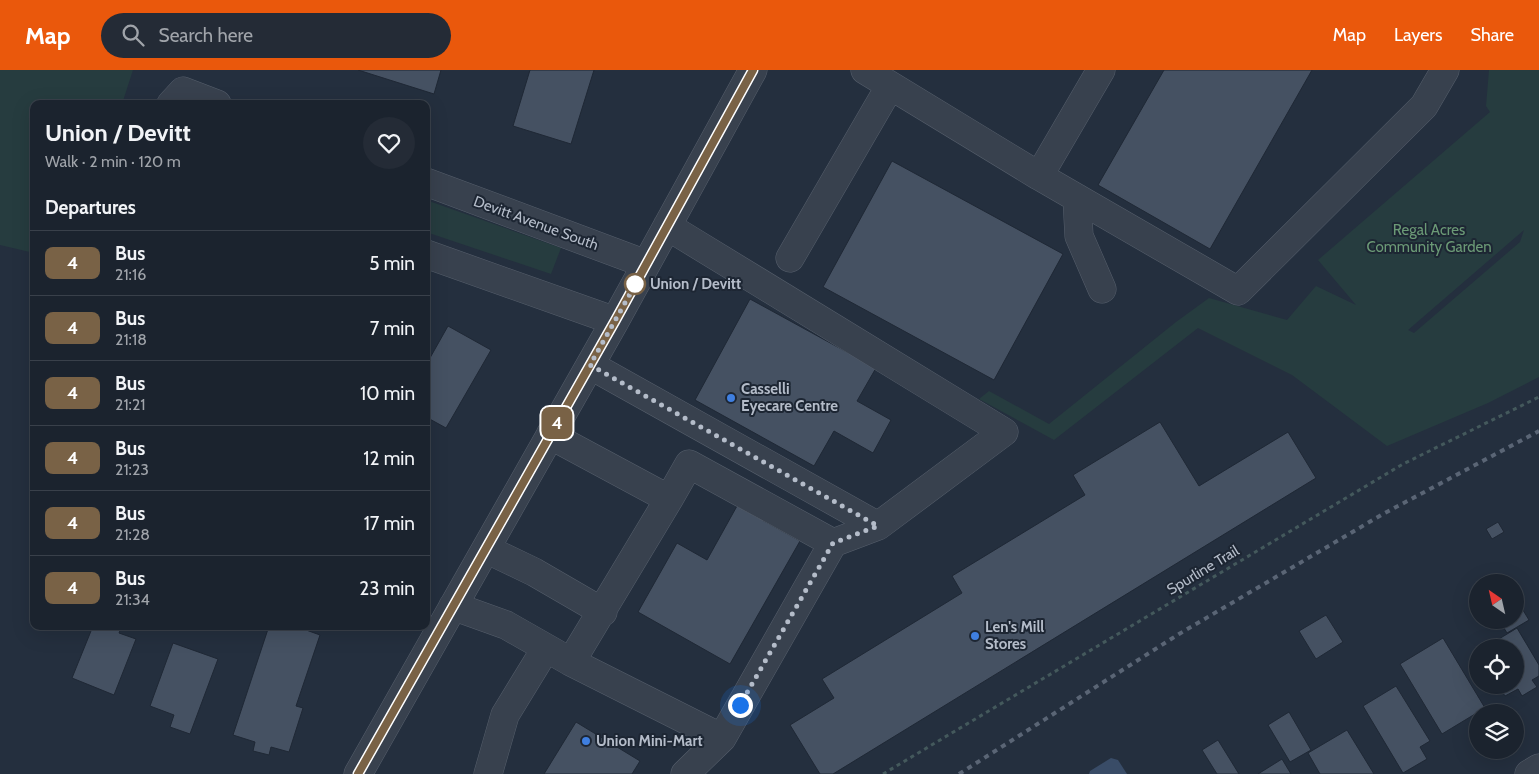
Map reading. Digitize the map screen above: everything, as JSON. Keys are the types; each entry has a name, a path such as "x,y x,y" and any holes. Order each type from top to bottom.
{"street":[{"path":"358,774 615,321 753,70"},
{"path":"865,70 1076,198 1238,291 1424,106 1445,70"},
{"path":"1039,176 1100,70"},
{"path":"790,258 890,86"},
{"path":"174,100 183,91 207,100"},
{"name":"Devitt Avenue South","path":"430,183 646,264"},
{"path":"1076,198 1079,236 1102,289"},
{"path":"667,226 1004,432 878,526 833,543 722,738 685,774"},
{"path":"430,255 615,321"},
{"path":"590,365 878,526"},
{"path":"550,436 669,500"},
{"path":"571,662 603,612 689,464 833,543"},
{"path":"486,549 534,572 603,612"},
{"path":"453,606 506,625 571,662 722,738"},
{"path":"488,774 505,715 546,648"},
{"path":"1529,774 1539,768"}],"path":[{"name":"Spurline Trail","path":"883,774 1403,464 1539,397"}],"green space":[{"path":"0,70 133,70 123,100 30,100 30,252 0,245"},
{"name":"Regal Acres Community Garden","path":"1489,70 1539,70 1539,377 1488,403 1387,446 1292,375 1198,328 1054,440 979,399 989,391 1049,424 1176,322 1209,298 1287,320 1316,286 1356,305 1318,260 1490,112 1486,106","holes":["1524,230 1520,242 1414,333 1408,330"]},
{"path":"430,201 561,248 551,274 430,233"}],"water":[{"path":"1111,758 1118,760 1127,774 1089,774 1090,771"}],"building":[{"path":"358,70 441,70 434,94"},
{"path":"530,70 594,70 571,144 513,126"},
{"path":"1164,70 1312,70 1210,249 1098,185"},
{"path":"892,161 1063,254 994,380 823,287"},
{"path":"750,299 876,368 857,401 891,420 873,453 834,431 814,466 695,400"},
{"path":"448,326 491,350 446,428 430,419 430,358"},
{"name":"Len's Mill Stores","path":"1160,422 1199,486 1288,432 1316,478 833,774 820,774 790,725 834,698 822,679 962,593 952,576 1085,495 1073,475"},
{"path":"737,506 800,541 730,664 638,612 677,543 707,560"},
{"path":"1498,522 1504,532 1492,539 1486,529"},
{"path":"1524,612 1529,620 1524,623"},
{"path":"1326,615 1343,642 1316,659 1299,631"},
{"path":"1505,629 1514,629 1507,633"},
{"path":"1518,629 1524,639 1499,639"},
{"path":"91,630 120,630 119,633 136,639 114,695 72,678"},
{"path":"268,630 306,630 320,635 296,706 303,708 289,752 271,747 269,755 253,751 255,742 233,735"},
{"path":"1443,638 1469,681 1469,694 1477,694 1483,704 1469,704 1469,718 1442,734 1400,664"},
{"path":"1524,640 1539,665 1539,676 1532,680 1537,687 1522,696 1521,694 1524,694"},
{"path":"173,643 218,659 190,734 170,727 174,715 150,706"},
{"path":"1396,686 1430,741 1420,747 1427,759 1403,773 1363,706"},
{"path":"1289,712 1311,750 1290,762 1268,725"},
{"name":"Union Mini-Mart","path":"576,722 640,761 632,774 544,774"},
{"path":"1347,730 1374,774 1320,774 1308,753"},
{"path":"1218,740 1239,774 1217,774 1202,750"},
{"path":"1282,759 1291,774 1258,774"}],"railway":[{"path":"959,774 1179,634 1383,514 1539,431"}],"bus line":[{"name":"4","path":"358,774 615,321 753,70"}],"place":[{"name":"Union / Devitt","path":"635,284"},
{"name":"Casselli Eyecare Centre","path":"731,398"},
{"name":"Len's Mill Stores","path":"975,636"},
{"name":"Union Mini-Mart","path":"586,741"}],"route":[{"path":"635,284 639,278 590,365 878,526 833,543 740,705"}]}
